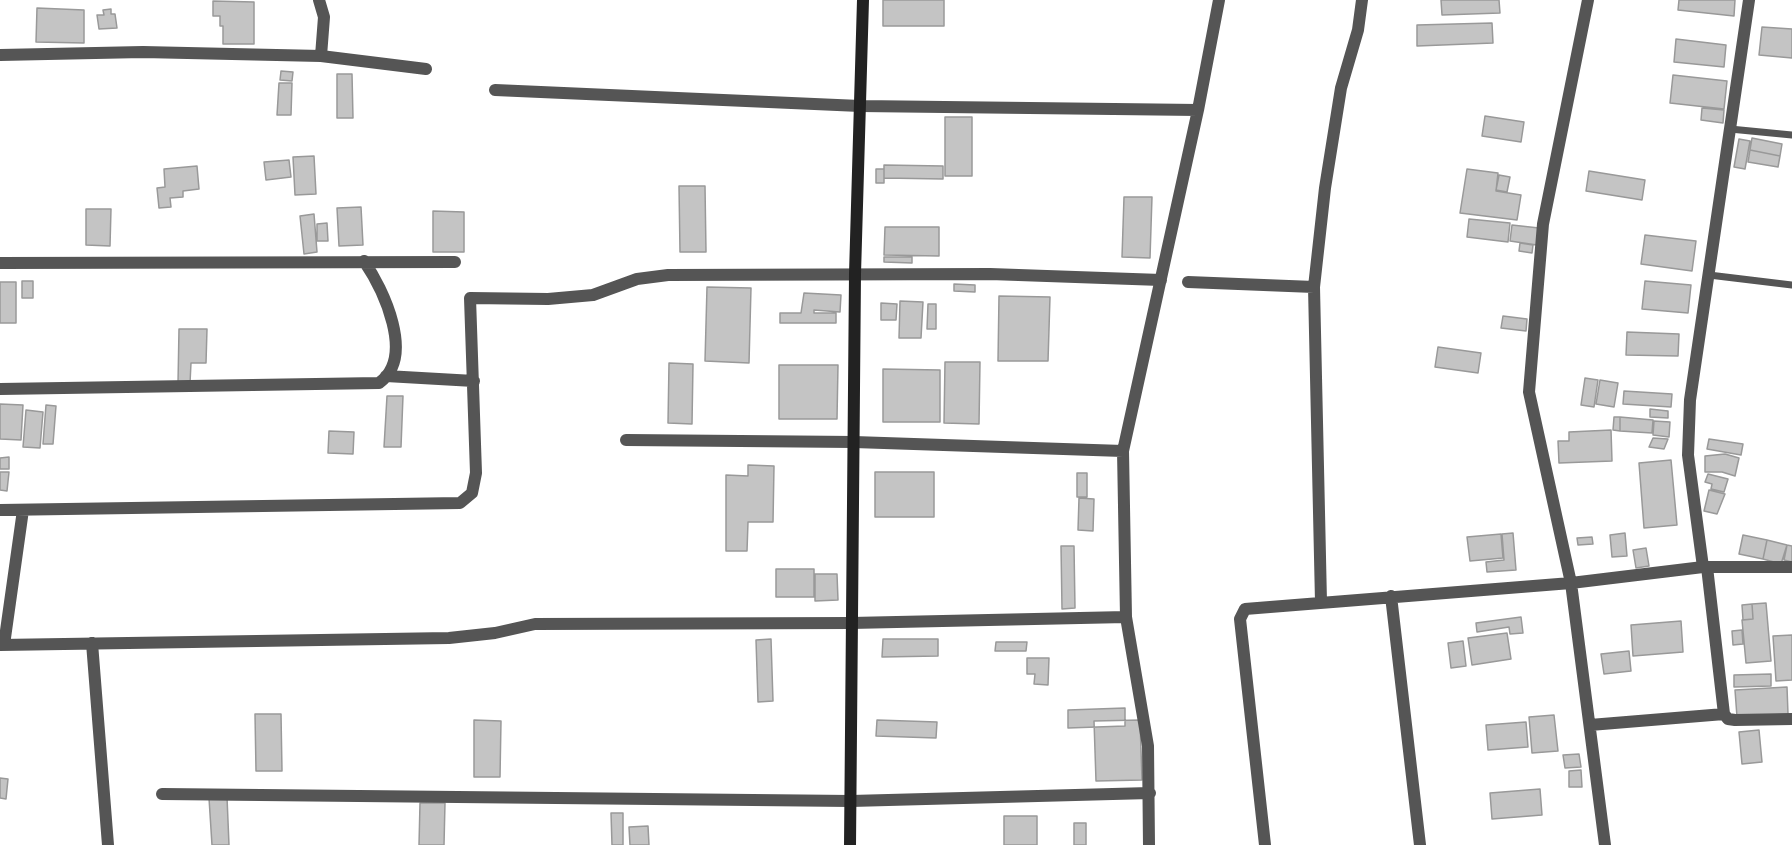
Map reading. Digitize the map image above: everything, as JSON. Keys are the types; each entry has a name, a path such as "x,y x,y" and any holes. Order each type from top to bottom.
{"street":[{"path":"319,0 324,17 321,56"},
{"path":"850,845 855,274 863,0"},
{"path":"1149,845 1148,746 1126,617 1123,451 1198,110 1219,0"},
{"path":"1321,602 1314,287 1325,188 1341,88 1358,30 1362,0"},
{"path":"1588,0 1543,224 1529,392 1571,583 1605,845"},
{"path":"1749,0 1688,428 1691,483 1705,567 1724,714 1728,719 1734,720 1792,719"},
{"path":"0,55 143,52 321,56 426,69"},
{"path":"495,90 860,106 1198,110"},
{"path":"0,389 378,383 386,376 394,356 390,306 379,283 364,261"},
{"path":"0,263 455,262"},
{"path":"0,510 460,503 472,493 476,473 470,298 548,299 593,295 637,279 668,275 990,274 1161,280"},
{"path":"1188,282 1314,287"},
{"path":"386,376 474,381"},
{"path":"626,440 854,442 1123,451"},
{"path":"23,510 2,645 449,638 495,633 535,624 851,623 1126,617"},
{"path":"1265,845 1240,619 1245,609 1571,583 1705,567 1792,567"},
{"path":"1391,596 1420,845"},
{"path":"92,643 108,845"},
{"path":"1590,724 1724,714"},
{"path":"162,794 851,801 1150,793"}],"lane":[{"path":"1731,129 1792,135"},
{"path":"1709,275 1792,285"}],"building":[{"path":"883,0 944,0 944,26 883,26"},
{"path":"1441,0 1499,0 1500,13 1442,15"},
{"path":"1679,0 1735,0 1734,16 1678,10"},
{"path":"213,1 254,2 254,44 223,44 223,26 220,26 220,16 213,16"},
{"path":"37,8 84,10 84,43 36,42"},
{"path":"111,9 111,14 115,14 117,28 99,29 97,15 104,15 103,10"},
{"path":"1492,23 1493,43 1417,46 1417,25"},
{"path":"1762,27 1792,29 1792,58 1759,55"},
{"path":"1676,39 1726,45 1724,67 1674,62"},
{"path":"281,71 293,72 292,81 280,80"},
{"path":"337,74 352,74 353,118 337,118"},
{"path":"1673,75 1727,81 1724,109 1670,103"},
{"path":"279,83 292,83 291,115 277,115"},
{"path":"1702,108 1724,110 1723,123 1701,120"},
{"path":"1485,116 1524,122 1521,142 1482,136"},
{"path":"945,117 972,117 972,176 945,176"},
{"path":"1752,138 1782,144 1780,156 1750,150"},
{"path":"1739,139 1750,141 1745,169 1734,167"},
{"path":"1750,150 1780,156 1778,167 1748,162"},
{"path":"314,156 316,194 295,195 293,157"},
{"path":"289,160 291,177 266,180 264,162"},
{"path":"884,165 943,166 943,179 884,178"},
{"path":"197,166 199,189 183,191 183,197 170,198 171,207 159,208 157,188 165,187 164,169"},
{"path":"876,169 884,169 884,183 876,183"},
{"path":"1467,169 1498,173 1496,191 1521,195 1517,220 1460,213"},
{"path":"1589,171 1645,180 1642,200 1586,191"},
{"path":"1499,175 1510,177 1507,192 1496,190"},
{"path":"679,186 705,186 706,252 680,252"},
{"path":"1124,197 1152,197 1150,258 1122,257"},
{"path":"361,207 363,245 339,246 337,208"},
{"path":"86,209 111,209 110,246 86,245"},
{"path":"433,211 464,212 464,252 433,252"},
{"path":"314,214 317,252 304,254 300,216"},
{"path":"1469,219 1510,223 1508,242 1467,237"},
{"path":"327,223 328,241 317,241 317,224"},
{"path":"1512,225 1539,228 1537,245 1510,241"},
{"path":"885,227 939,227 939,256 884,255"},
{"path":"1645,235 1696,241 1692,271 1641,264"},
{"path":"1520,243 1533,245 1532,253 1519,251"},
{"path":"884,257 912,257 912,263 884,262"},
{"path":"22,281 33,281 33,298 22,298"},
{"path":"1645,281 1691,285 1688,313 1642,309"},
{"path":"0,282 16,282 16,323 0,323"},
{"path":"954,284 975,285 975,292 954,291"},
{"path":"707,287 751,288 749,363 705,361"},
{"path":"804,293 841,295 840,312 814,310 814,313 836,313 836,323 780,323 780,313 801,313"},
{"path":"999,296 1050,297 1048,361 998,361"},
{"path":"900,301 923,302 921,338 899,338"},
{"path":"881,303 897,304 896,320 881,320"},
{"path":"928,304 936,304 936,329 927,329"},
{"path":"1503,316 1527,319 1526,331 1501,328"},
{"path":"179,329 207,329 206,363 191,363 190,383 178,383"},
{"path":"1627,332 1679,334 1678,356 1626,355"},
{"path":"1438,347 1481,353 1478,373 1435,367"},
{"path":"945,362 980,362 979,424 944,423"},
{"path":"669,363 693,364 692,424 668,423"},
{"path":"779,365 838,365 837,419 779,419"},
{"path":"883,369 940,370 940,422 883,422"},
{"path":"1585,378 1598,380 1594,407 1581,405"},
{"path":"1600,380 1618,383 1614,407 1596,404"},
{"path":"1624,391 1672,394 1671,407 1623,404"},
{"path":"387,396 403,396 401,447 384,447"},
{"path":"0,404 23,405 21,440 0,439"},
{"path":"46,405 56,406 53,444 43,444"},
{"path":"1650,409 1668,411 1668,418 1650,417"},
{"path":"26,410 43,412 40,448 23,447"},
{"path":"1614,417 1620,417 1620,431 1613,430"},
{"path":"1620,417 1653,420 1652,433 1620,431"},
{"path":"1654,421 1670,422 1669,437 1653,435"},
{"path":"1611,430 1612,461 1559,463 1558,441 1569,441 1569,432"},
{"path":"329,431 354,432 353,454 328,453"},
{"path":"1653,438 1668,439 1664,449 1649,447"},
{"path":"1709,439 1743,444 1741,455 1707,449"},
{"path":"1725,454 1739,458 1735,476 1722,472 1705,472 1705,456"},
{"path":"9,457 9,469 0,469 0,458"},
{"path":"1671,460 1677,525 1644,528 1639,463"},
{"path":"748,465 774,466 773,522 748,522 747,551 726,551 726,475 748,476"},
{"path":"0,472 9,472 7,491 0,490"},
{"path":"875,472 934,472 934,517 875,517"},
{"path":"1077,473 1087,473 1087,497 1077,497"},
{"path":"1708,474 1728,479 1724,492 1711,489 1712,484 1705,482"},
{"path":"1709,490 1725,494 1717,514 1704,511"},
{"path":"1079,498 1094,499 1093,531 1078,530"},
{"path":"1513,533 1516,570 1487,572 1486,562 1504,560 1502,534"},
{"path":"1625,533 1627,556 1612,557 1610,535"},
{"path":"1501,534 1503,558 1470,561 1467,537"},
{"path":"1743,535 1767,540 1763,559 1739,554"},
{"path":"1592,537 1593,544 1578,545 1577,538"},
{"path":"1767,540 1787,545 1781,564 1763,559"},
{"path":"1787,545 1792,546 1792,562 1784,560"},
{"path":"1061,546 1074,546 1075,608 1062,609"},
{"path":"1646,548 1649,566 1636,568 1633,550"},
{"path":"776,569 814,569 814,597 776,597"},
{"path":"815,574 837,574 838,600 815,601"},
{"path":"1766,603 1771,661 1746,663 1742,620 1753,619 1752,604"},
{"path":"1752,604 1753,619 1743,620 1742,605"},
{"path":"1521,617 1523,633 1510,634 1509,627 1477,632 1476,623"},
{"path":"1681,621 1683,652 1633,656 1631,625"},
{"path":"1742,630 1743,644 1733,645 1732,631"},
{"path":"1507,633 1511,659 1472,665 1468,638"},
{"path":"1792,635 1792,680 1776,681 1773,636"},
{"path":"771,639 773,701 758,702 756,640"},
{"path":"883,639 938,639 938,656 882,657"},
{"path":"1463,641 1466,666 1451,668 1448,643"},
{"path":"996,642 1027,642 1026,651 995,651"},
{"path":"1629,651 1631,671 1604,674 1601,654"},
{"path":"1027,658 1049,658 1048,685 1034,684 1035,674 1027,674"},
{"path":"1771,674 1771,686 1734,687 1734,675"},
{"path":"1787,687 1788,714 1737,717 1735,690"},
{"path":"1125,708 1125,726 1068,728 1068,710"},
{"path":"255,714 281,714 282,771 256,771"},
{"path":"1554,715 1558,751 1532,753 1529,717"},
{"path":"474,720 501,721 500,777 474,777"},
{"path":"877,720 937,722 936,738 876,736"},
{"path":"1140,720 1142,780 1096,781 1094,721"},
{"path":"1526,722 1528,747 1488,750 1486,725"},
{"path":"1759,730 1762,762 1742,764 1739,732"},
{"path":"1579,754 1581,767 1565,768 1563,755"},
{"path":"1581,770 1582,787 1569,787 1569,771"},
{"path":"0,778 8,779 6,799 0,798"},
{"path":"1540,789 1542,815 1492,819 1490,793"},
{"path":"227,797 229,845 212,845 209,798"},
{"path":"420,803 445,803 444,845 419,845"},
{"path":"611,813 623,813 623,845 612,845"},
{"path":"1004,816 1037,816 1037,845 1004,845"},
{"path":"1074,823 1086,823 1086,845 1074,845"},
{"path":"648,826 649,845 630,845 629,827"}]}
